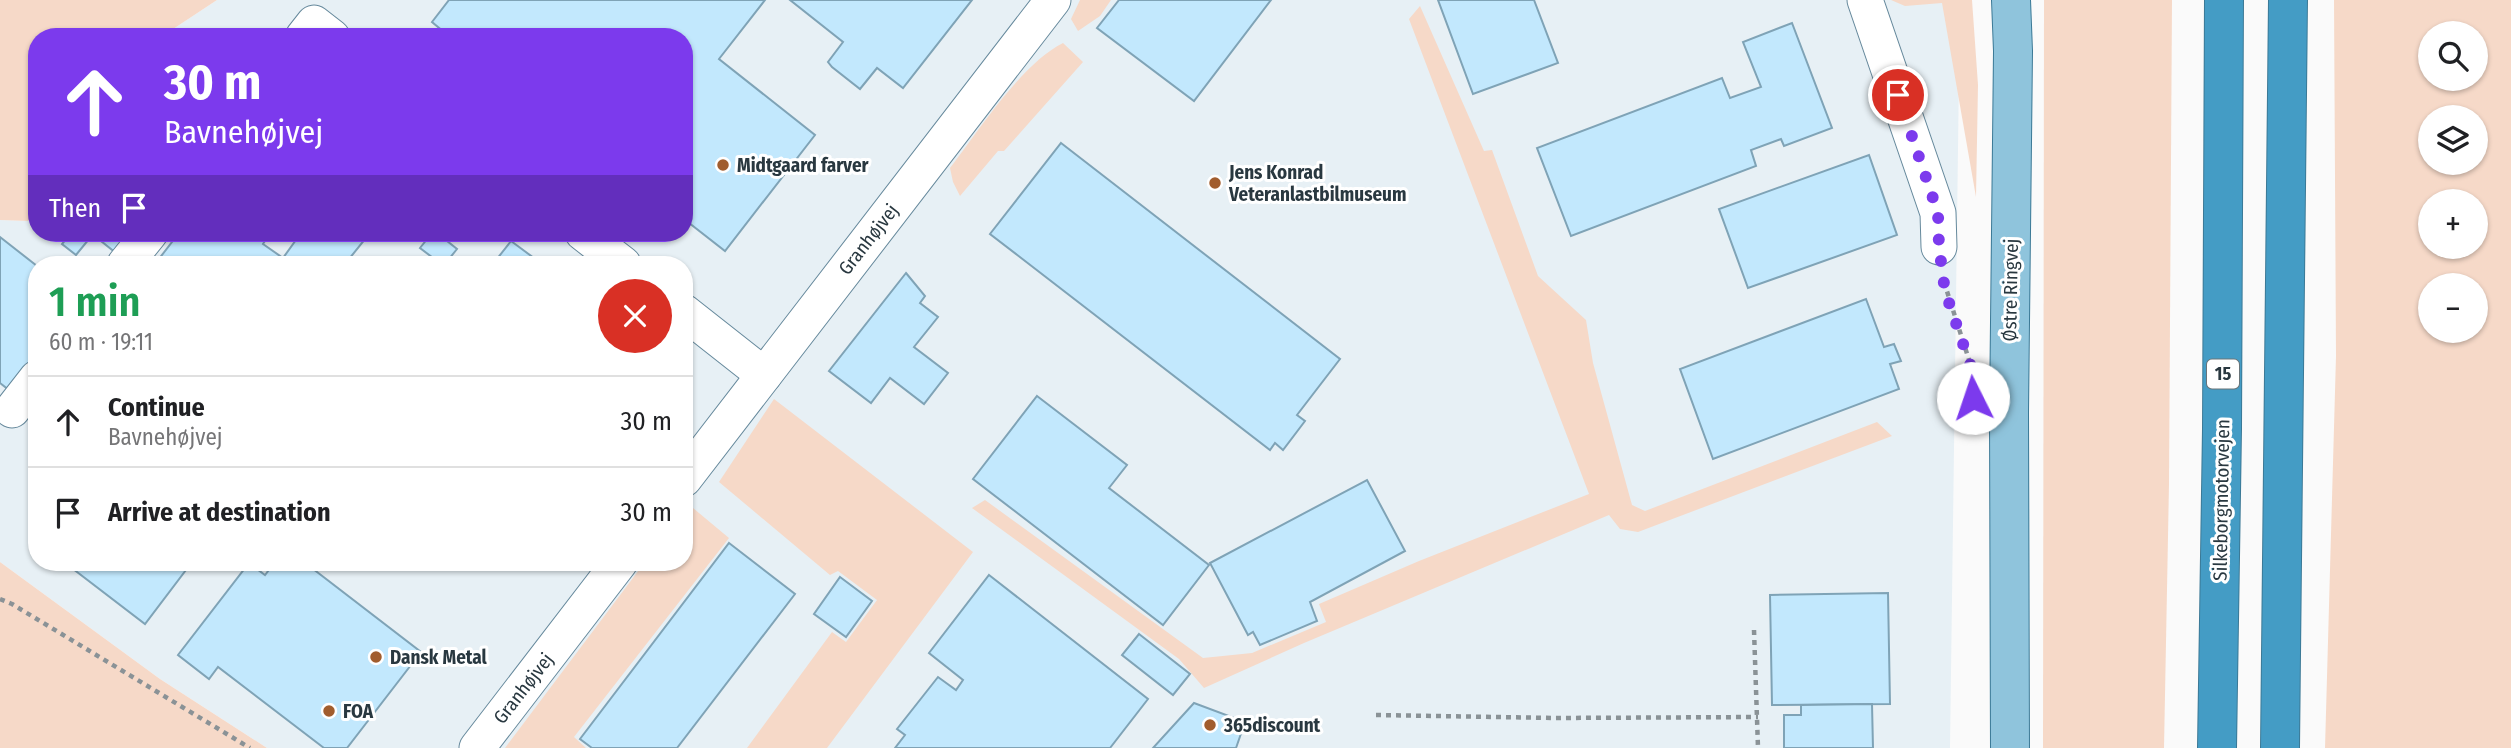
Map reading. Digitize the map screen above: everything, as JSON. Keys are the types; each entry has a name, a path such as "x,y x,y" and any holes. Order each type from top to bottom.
{"highway":[{"name":"Silkeborgmotorvejen","path":"2217,748 2224,0"},
{"path":"2280,748 2288,0"}],"main road":[{"name":"Østre Ringvej","path":"2010,748 2011,0"}],"street":[{"name":"Granhøjvej","path":"693,466 1053,0"},
{"path":"1865,0 1938,213 1939,247"},
{"path":"131,256 143,242"},
{"path":"595,242 613,256"},
{"path":"693,319 764,375"},
{"path":"12,410 28,390"},
{"name":"Granhøjvej","path":"477,748 613,571"}],"path":[{"path":"1939,247 1945,291 1971,367"},
{"path":"0,599 250,748"},
{"path":"1754,629 1758,748"},
{"path":"1376,715 1758,717"}],"shaded area":[{"path":"0,0 217,0 175,28 28,28 28,221 0,220"},
{"path":"217,0 1960,0 1950,748 267,748 160,679 0,562 0,220 28,221 28,242 693,242 693,28 175,28"},
{"path":"1080,0 1111,0 1100,16 1078,31 1071,19"},
{"path":"1891,0 1972,0 1978,85 1976,197 1942,3 1905,6"},
{"path":"2044,0 2172,0 2169,484 2164,748 2043,748"},
{"path":"2334,0 2511,0 2511,748 2325,748 2336,356"},
{"path":"1420,6 1484,151 1492,150 1538,276 1586,320 1593,363 1632,505 1645,511 1877,422 1892,436 1638,532 1620,529 1609,515 1304,643 1204,688 1179,659 972,508 985,500 1203,658 1252,653 1326,622 1319,604 1589,494 1409,19"},
{"path":"1063,43 1083,62 1004,151 998,151 960,196 950,168 1016,82 1047,53"},
{"path":"774,399 973,552 827,748 747,748 832,632 846,642 877,600 838,571 830,575 719,482"},
{"path":"693,508 729,538 574,737 586,748 505,748 638,571 693,571"},
{"path":"0,562 160,679 267,748 0,748"}],"building":[{"path":"449,0 765,0 719,59 815,135 725,251 693,226 693,28 439,28 432,22"},
{"path":"790,0 972,0 903,88 877,68 860,89 828,62 843,42"},
{"path":"1119,0 1271,0 1194,101 1097,28"},
{"path":"1438,0 1534,0 1558,63 1473,94"},
{"path":"1792,23 1832,128 1784,146 1781,139 1751,150 1756,166 1571,236 1537,148 1722,78 1730,98 1761,87 1743,42"},
{"path":"1061,143 1340,359 1297,415 1305,421 1283,450 1275,443 1270,450 990,234"},
{"path":"1869,155 1897,235 1748,288 1719,209"},
{"path":"0,237 28,259 28,366 9,390 0,383"},
{"path":"64,242 87,242 76,255 62,244"},
{"path":"102,242 124,242 116,253"},
{"path":"172,242 264,242 263,244 280,256 161,256"},
{"path":"295,242 363,242 351,256 284,256"},
{"path":"425,242 448,242 457,249 451,256 430,256 420,248"},
{"path":"512,242 531,256 499,256"},
{"path":"906,273 925,296 920,303 938,317 914,347 948,373 924,404 890,378 871,403 829,371"},
{"path":"1866,299 1884,347 1894,344 1901,361 1890,364 1899,389 1713,459 1680,369"},
{"path":"1037,396 1127,465 1109,488 1209,565 1163,625 973,479"},
{"path":"1367,480 1405,551 1310,602 1317,621 1260,645 1253,632 1248,635 1210,563"},
{"path":"729,543 795,594 677,748 592,748 580,739"},
{"path":"76,571 185,571 145,624"},
{"path":"243,571 260,571 265,575 268,571 316,571 421,652 347,748 324,748 218,667 209,679 178,655"},
{"path":"989,575 1148,699 1110,748 895,748 905,735 897,729 938,677 956,690 963,680 929,653"},
{"path":"840,577 872,601 846,637 814,614"},
{"path":"1888,593 1890,704 1772,705 1770,595"},
{"path":"1139,634 1190,674 1173,695 1122,655"},
{"name":"365discount","path":"1194,703 1245,722 1236,748 1153,748"},
{"path":"1872,704 1873,748 1784,748 1784,715 1801,715 1801,705"}],"place":[{"name":"Midtgaard farver","path":"723,165"},
{"name":"Jens Konrad Veteranlastbilmuseum","path":"1215,183"},
{"name":"Dansk Metal","path":"376,657"},
{"name":"FOA","path":"329,711"},
{"name":"365discount","path":"1210,725"}],"route":[{"path":"1898,95 1938,213 1945,291 1971,367 1973,398"}]}
